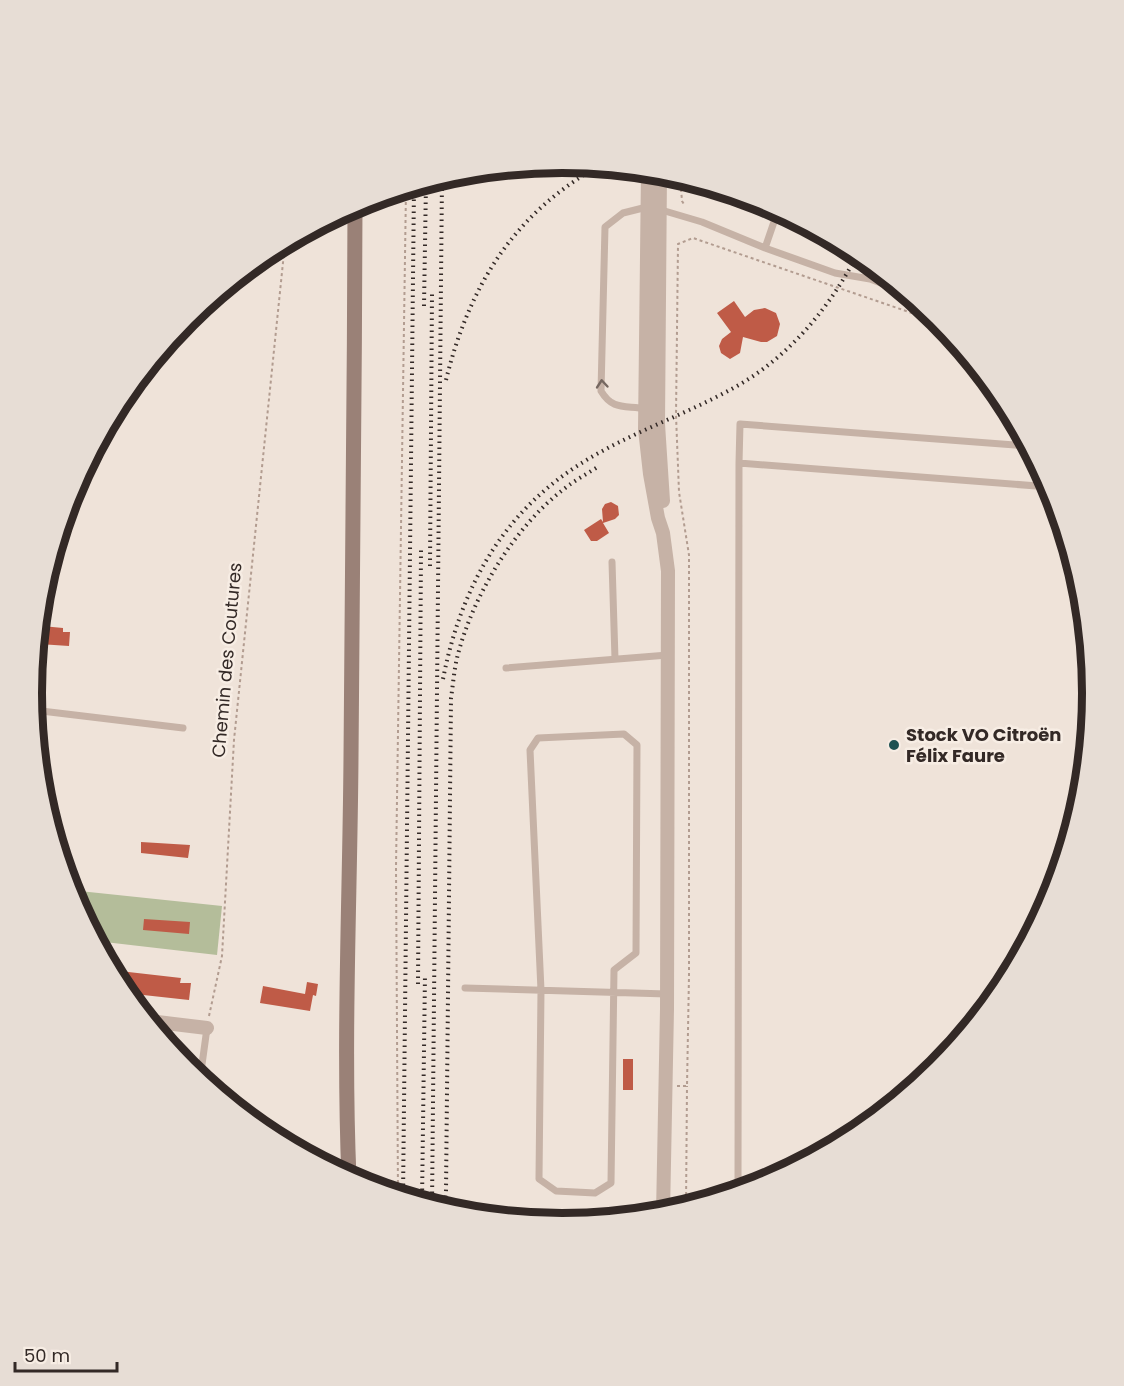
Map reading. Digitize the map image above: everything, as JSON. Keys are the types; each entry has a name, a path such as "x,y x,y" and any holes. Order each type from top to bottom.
{"main road":[{"path":"348,1166 346,1109 347,915 352,736 355,217"},
{"path":"342,1163 346,1109"}],"street":[{"path":"650,181 654,208 658,424 663,533 668,571 667,994 663,1203"},
{"path":"658,182 654,208 645,429 650,474 663,533"},
{"path":"159,1022 207,1028"}],"lane":[{"path":"646,409 616,407 605,398 601,391 605,227 623,213 654,208 702,222 835,273 870,279 884,284"},
{"path":"765,248 775,219"},
{"path":"870,279 871,275"},
{"path":"738,1182 740,424 1019,445"},
{"path":"739,463 1038,486"},
{"path":"612,562 615,659"},
{"path":"506,668 668,655"},
{"path":"43,711 183,728"},
{"path":"624,734 637,745 636,953 614,970 613,992 611,1183 595,1193 556,1191 539,1179 541,990 530,750 538,738 624,734"},
{"path":"465,988 667,994"},
{"path":"202,1068 207,1028"}],"path":[{"path":"680,187 681,201 687,209"},
{"path":"398,1186 396,867 406,198"},
{"path":"686,1198 689,975 689,555 679,492 676,370 678,244 693,238 919,315"},
{"name":"Chemin des Coutures","path":"207,1028 222,956 234,740 284,254"},
{"path":"666,1087 687,1086"}],"green space":[{"path":"82,891 222,906 217,955 106,942"}],"building":[{"path":"559,173 559,176 541,176 541,174"},
{"path":"734,301 745,317 754,310 765,308 776,313 780,324 777,336 767,342 743,337 740,353 730,359 721,353 719,346 722,339 731,332 717,313"},
{"path":"611,502 618,506 619,515 603,523 609,533 597,541 591,541 584,530 601,519 603,522 602,509 605,504"},
{"path":"46,626 63,628 63,632 70,632 69,646 44,644"},
{"path":"141,842 190,845 188,858 141,853"},
{"path":"144,919 190,922 189,934 143,930"},
{"path":"123,971 181,978 180,983 191,983 189,1000 138,994"},
{"path":"307,982 318,984 310,1011 260,1003 263,986 305,994"},
{"path":"623,1059 633,1059 633,1090 623,1090"}],"railway":[{"path":"446,380 468,314 499,256 519,230 542,207 587,174"},
{"path":"432,1196 442,187"},
{"path":"424,306 426,191"},
{"path":"403,1188 414,195"},
{"path":"443,679 450,647 472,587 504,534 524,510 548,488 593,456 717,397 756,374 791,345 807,328 835,292 853,262"},
{"path":"430,566 432,293"},
{"path":"445,1199 451,698 456,663 473,611 497,565 512,543 546,505 568,486 599,466"},
{"path":"418,984 421,549"},
{"path":"422,1193 425,974"}],"place":[{"name":"Stock VO Citroën Félix Faure","path":"894,745"}]}
